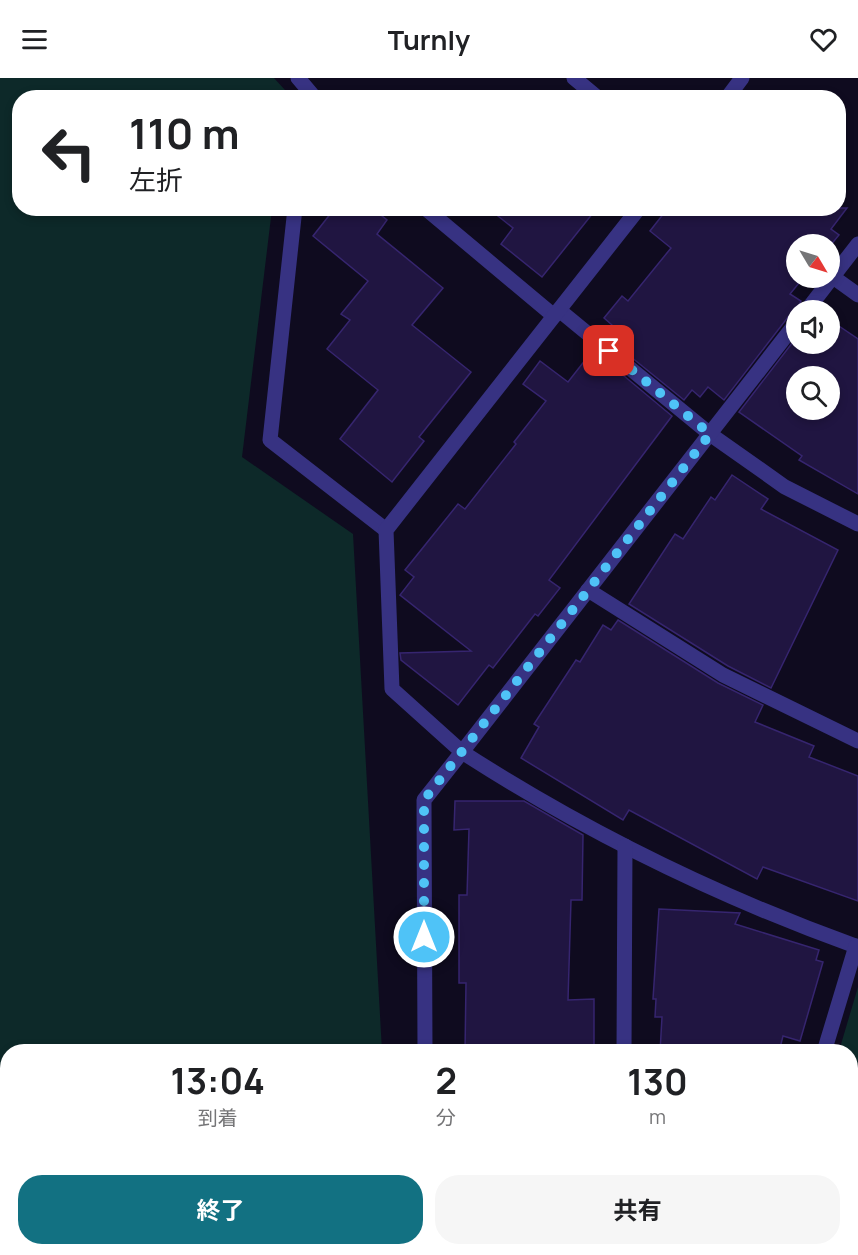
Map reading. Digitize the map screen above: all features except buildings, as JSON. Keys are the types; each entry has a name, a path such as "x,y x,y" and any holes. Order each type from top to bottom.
{"street":[{"path":"574,78 588,90"},
{"path":"294,216 270,440 386,530"},
{"path":"435,216 710,434 784,487 858,524"},
{"path":"633,216 386,530 392,689 462,752 525,793 625,846 775,918 857,946 826,1044"},
{"path":"840,268 858,244"},
{"path":"840,282 858,295"},
{"path":"815,300 824,288"},
{"path":"425,1044 424,800 786,336"},
{"path":"588,590 723,675 858,741"},
{"path":"624,1044 625,846"}],"green space":[{"path":"0,78 274,78 285,90 12,90 12,216 271,216 242,457 353,534 382,1044 0,1044"},
{"path":"858,987 858,1044 841,1044"}],"route":[{"path":"424,937 424,800 710,434 609,351"}]}
